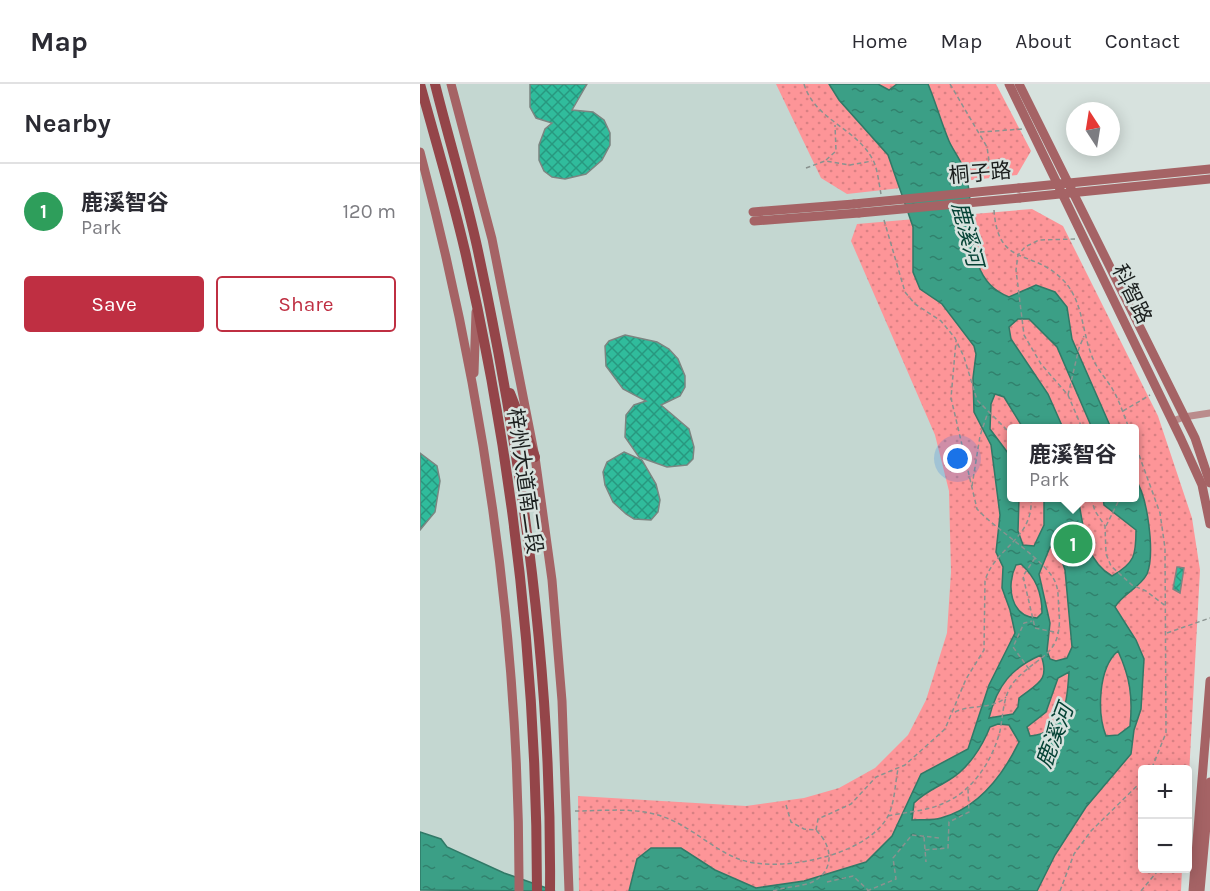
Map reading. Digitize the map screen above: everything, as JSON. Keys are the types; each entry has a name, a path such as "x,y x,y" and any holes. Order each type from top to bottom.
{"main road":[{"name":"梓州大道南二段","path":"420,84 463,245 501,443 520,581 532,721 537,891"},
{"name":"梓州大道南二段","path":"435,84 478,249 502,372 533,582 545,719 550,891"},
{"path":"451,84 492,239 535,457 553,591 568,811 569,890"},
{"name":"科智路","path":"1009,84 1066,188 1195,438 1210,483"},
{"name":"科智路","path":"1019,84 1066,188 1085,238 1202,485 1210,524"},
{"path":"420,152 447,255 474,391 504,585 514,715 519,891"},
{"name":"桐子路","path":"1020,193 854,204 753,217 859,213 1066,188 1210,169"},
{"name":"桐子路","path":"1066,188 1210,179"},
{"path":"474,391 476,304"},
{"path":"502,372 535,457"},
{"path":"1193,891 1204,837 1210,681"},
{"path":"1200,891 1210,782"}],"street":[{"path":"1173,421 1210,413"}],"path":[{"path":"804,84 808,99 834,124 859,142 873,160 882,202"},
{"path":"950,84 987,147 992,183"},
{"path":"806,168 825,161 836,151 834,124"},
{"path":"979,132 1032,129"},
{"path":"825,161 850,165 873,160"},
{"path":"994,205 995,227 1003,245 1017,255 1047,266 1063,279 1077,297 1084,336 1095,363 1127,424"},
{"path":"883,214 906,292 915,304 941,321 956,341 964,357 977,399 1007,431"},
{"path":"1080,424 1068,395 1030,348 1023,326 1020,287 1016,270 1017,255 1025,247 1039,240 1085,238"},
{"path":"1068,395 1084,336"},
{"path":"888,816 942,804 968,788 988,764 998,740 1006,697 1012,684 1053,650 1060,633 1056,585 1048,569 1012,542 977,509 951,398 956,341"},
{"path":"1122,411 1158,390"},
{"path":"972,487 980,436 988,413"},
{"path":"1139,453 1160,513 1165,548 1167,733 1153,765"},
{"path":"816,830 818,819 851,804 876,777 898,769 945,729 954,713 966,679 984,650 987,571 1020,534 1032,509 1031,502"},
{"path":"1092,502 1105,526"},
{"path":"1117,502 1105,526 1106,554 1112,566 1132,585 1146,591 1167,607"},
{"path":"1035,558 1023,576 1035,628 1060,633"},
{"path":"1166,634 1210,618"},
{"path":"1029,670 1013,646 1024,623 1033,620"},
{"path":"954,713 962,708 996,704 1006,697"},
{"path":"568,811 626,811 658,815 676,821 738,859 761,864 794,863 846,850 871,835 888,816 898,769"},
{"path":"1060,891 1074,854 1086,838 1138,786"},
{"path":"925,850 948,848 949,822 969,812 968,788"},
{"path":"773,891 809,884 823,875 830,857 828,845 816,830 804,829 791,822 786,805"},
{"path":"828,882 853,876 867,891 896,879 893,858 912,835 940,838"},
{"path":"924,836 926,862"},
{"path":"1141,891 1156,873"}],"shaded area":[{"path":"420,84 829,84 895,180 942,304 968,749 629,891 555,891 504,873 447,847 441,838 420,832"},
{"path":"776,84 996,84 1031,151 1017,175 847,194 821,178"},
{"path":"1032,209 1063,226 1158,416 1192,518 1200,570 1190,765 1138,765 1138,873 1182,873 1181,891 579,891 578,796 746,806 804,798 839,788 875,768 908,735 926,700 947,633 951,572 949,491 935,435 851,241 857,224"}],"water":[{"name":"鹿溪河","path":"829,84 878,84 889,90 897,84 928,84 949,141 964,169 968,185 976,259 983,275 993,288 1009,297 1036,285 1055,292 1067,307 1072,339 1109,424 1090,424 1057,347 1029,319 1018,319 1009,327 1011,339 1048,394 1061,424 1021,424 1004,397 995,394 991,404 990,429 1007,452 1007,502 1019,502 1018,531 1023,545 1034,546 1044,525 1044,502 1079,502 1091,552 1103,569 1112,576 1133,558 1136,530 1104,505 1104,502 1139,502 1139,485 1140,487 1149,525 1149,565 1144,579 1115,607 1136,640 1144,659 1141,709 1134,730 1131,754 1086,807 1055,855 1037,891 629,891 637,859 651,848 681,848 715,870 756,888 804,881 866,862 892,836 921,774 968,749 989,685 1015,633 1002,588 1003,567 996,552 1000,515 991,445 974,412 973,378 976,354 974,346 942,304 920,289 913,272 913,227 888,155 839,100","holes":["1050,547 1058,549 1065,570 1072,647 1067,658 1056,661 1050,659 1047,651 1050,623 1039,574","1021,564 1031,575 1041,599 1042,613 1037,618 1021,612 1013,599 1011,590 1013,573 1016,565","1118,651 1128,679 1131,696 1130,726 1118,735 1106,736 1101,715 1101,691 1106,668","1041,655 1044,671 1040,681 1019,698 1018,707 1013,714 989,718 1001,687 1013,672","1069,672 1062,714 1051,729 1042,734 1030,736 1027,727 1046,712 1058,678","998,724 1009,725 1019,742 988,789 967,807 954,813 938,819 912,820 914,803 962,770 979,750 990,727"]},
{"path":"420,832 441,839 447,847 504,873 555,891 420,890"}],"building":[{"path":"530,84 587,84 572,110 593,112 604,120 610,133 610,145 602,160 586,174 565,179 552,177 544,171 539,160 539,145 545,129 552,123 536,118 530,107"},
{"path":"625,335 657,342 669,349 678,359 685,376 685,387 680,396 661,405 689,429 694,447 693,459 687,465 667,467 639,457 625,437 626,415 634,405 646,401 623,389 606,366 605,346 609,341"},
{"path":"624,452 642,460 656,484 660,500 658,512 651,520 634,519 626,514 613,502 605,485 603,472 607,462"},
{"path":"420,453 437,466 440,481 435,512 420,530"},
{"path":"1177,567 1184,568 1180,593 1173,589"}],"place":[{"name":"鹿溪智谷","path":"1073,544"}]}
